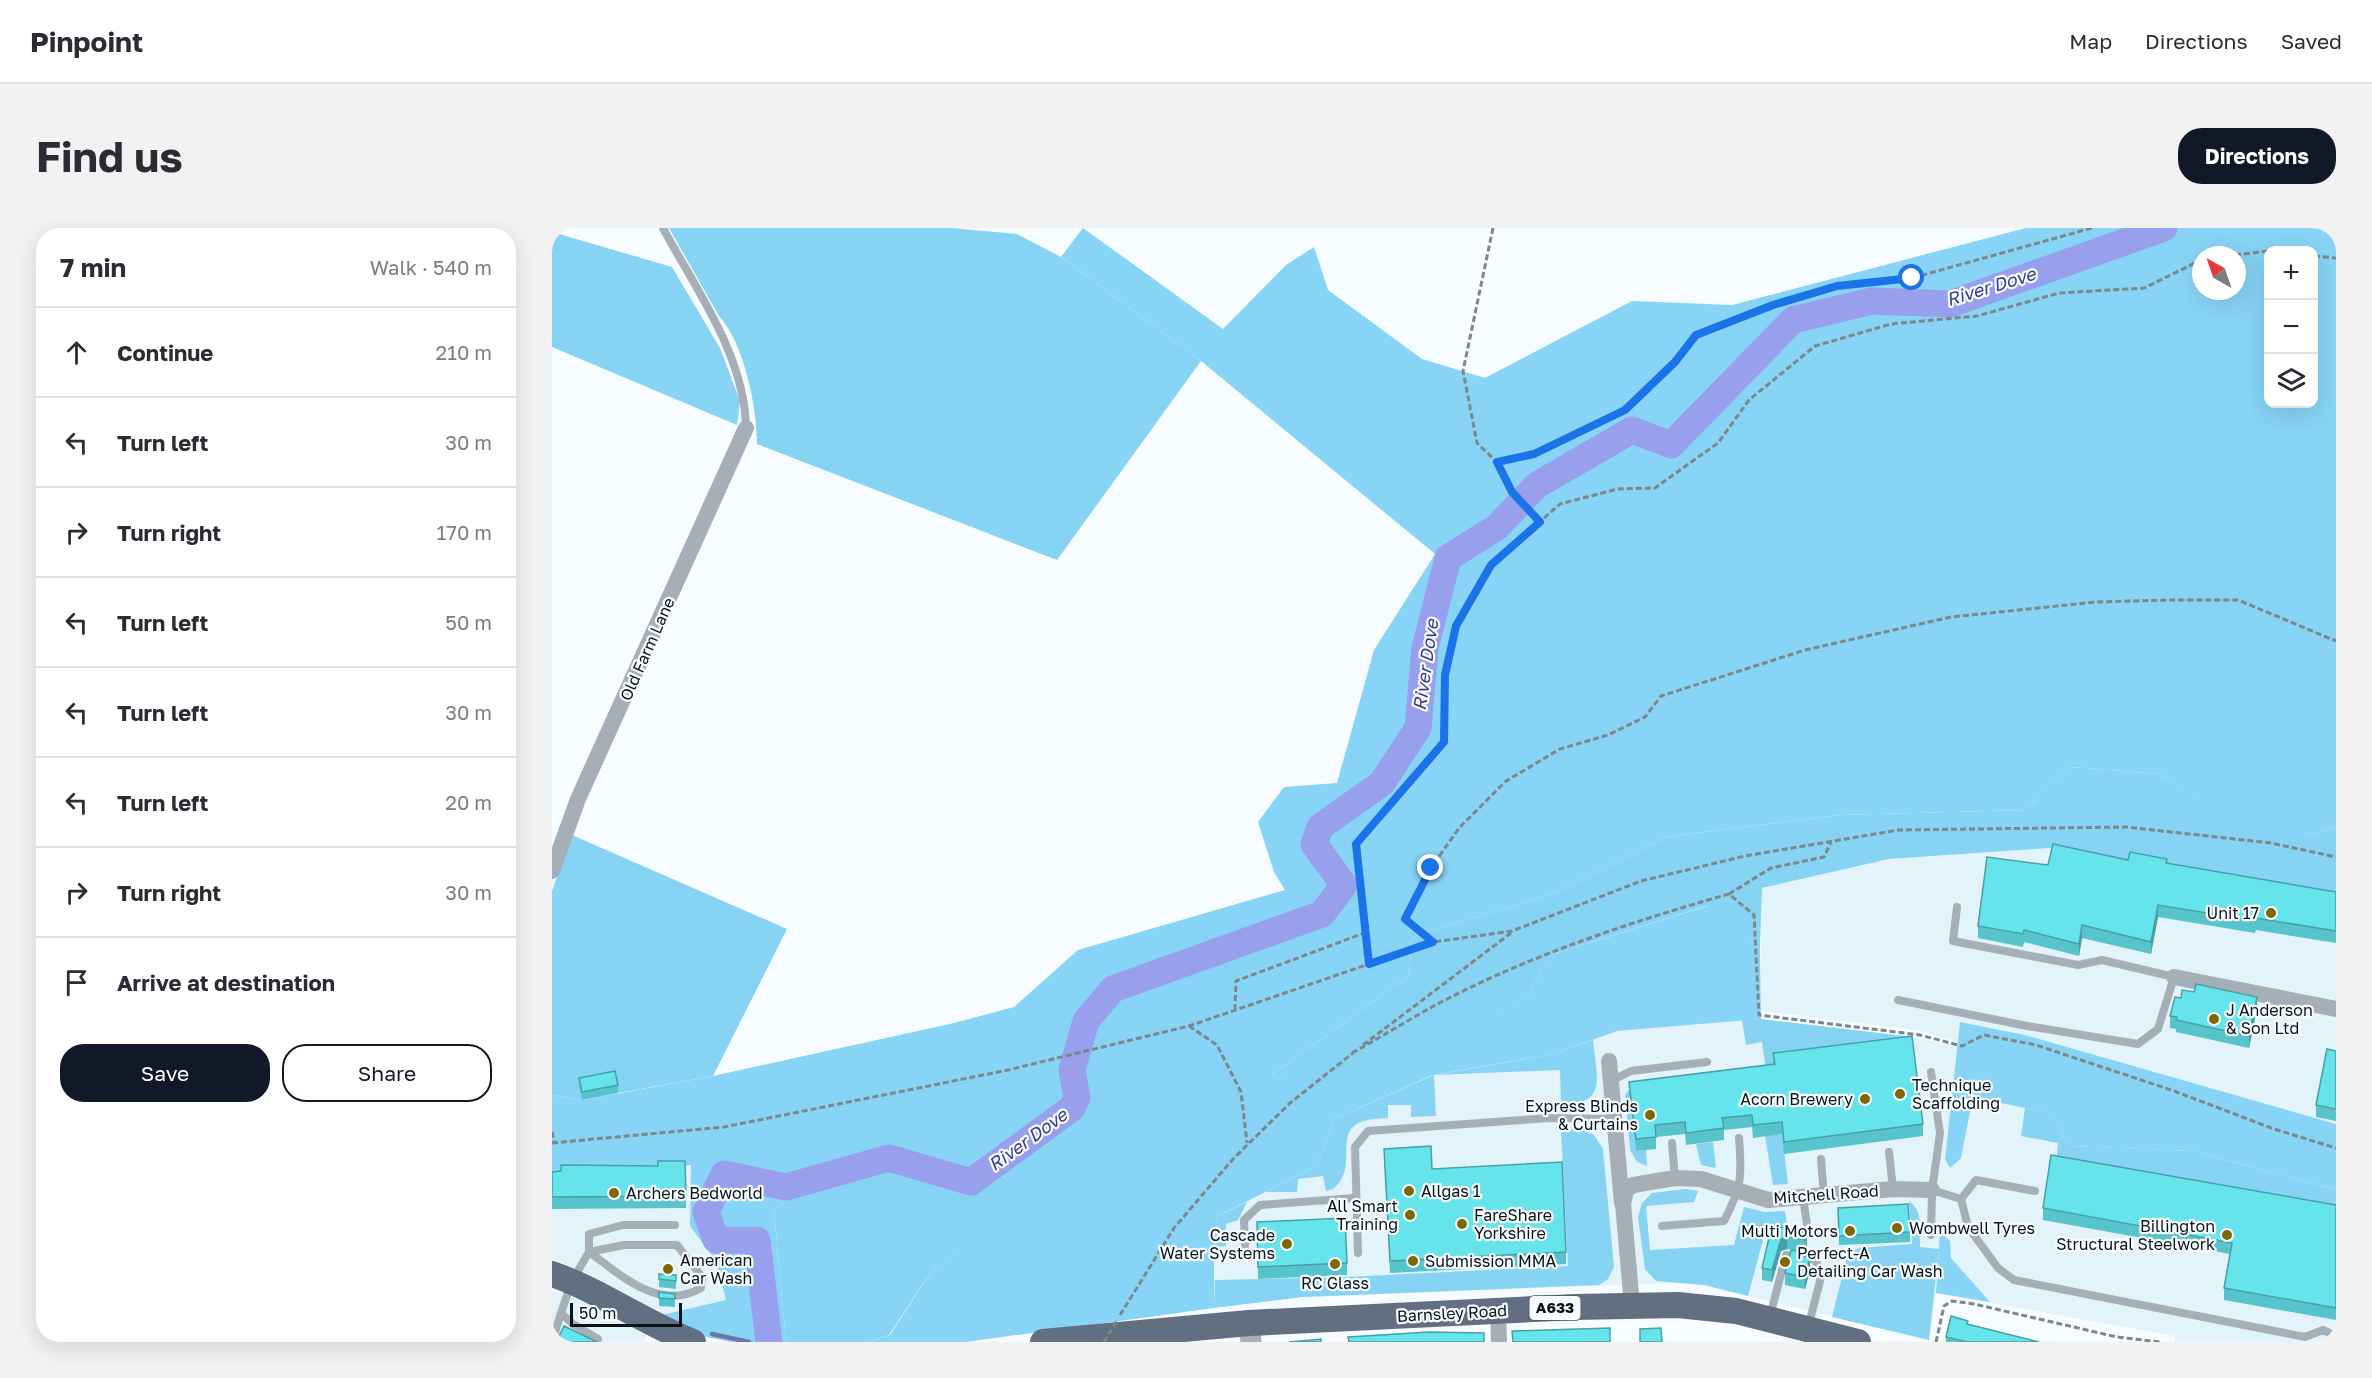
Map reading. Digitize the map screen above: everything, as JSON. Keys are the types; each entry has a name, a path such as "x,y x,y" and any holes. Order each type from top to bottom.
{"main road":[{"path":"562,1277 663,1331 693,1342"},
{"name":"Barnsley Road","path":"1043,1342 1250,1332 1498,1310 1632,1305 1708,1307 1770,1319 1858,1342"}],"street":[{"name":"Old Farm Lane","path":"552,871 578,799 746,428"},
{"path":"2174,978 2336,1008"},
{"path":"1609,1061 1632,1305"},
{"name":"Mitchell Road","path":"1623,1204 1626,1191 1633,1185 1675,1178 1701,1179 1768,1200 1893,1189 1932,1190"},
{"path":"1498,1310 1499,1342"}],"lane":[{"path":"663,228 726,346 746,401 746,428"},
{"path":"1898,1000 2027,1026 2138,1044 2158,1029 2174,978 2102,960 2078,965 1953,941 1958,907"},
{"path":"1611,1080 1631,1071 1707,1062"},
{"path":"1931,1072 1940,1133 1932,1190 1931,1235"},
{"path":"1358,1252 1355,1147 1368,1131 1550,1118 1615,1119"},
{"path":"1662,1226 1724,1221 1738,1192 1742,1174 1739,1138"},
{"path":"1672,1143 1675,1178"},
{"path":"1889,1152 1893,1189"},
{"path":"1821,1159 1824,1196"},
{"path":"1961,1199 1976,1180 2035,1191"},
{"path":"1932,1190 1961,1199"},
{"path":"1245,1245 1244,1220 1260,1205 1355,1197"},
{"path":"1803,1198 1808,1224"},
{"path":"1961,1199 1968,1227 1998,1268 2014,1280 2305,1337 2323,1330 2336,1336"},
{"path":"589,1252 589,1234 623,1225 675,1225"},
{"path":"552,1342 561,1313 562,1277 589,1252 624,1245 677,1245 702,1278 701,1288 689,1295 659,1295 639,1288 589,1252"},
{"path":"1770,1319 1786,1255 1804,1257 1815,1260 1822,1273 1808,1328"},
{"path":"561,1313 573,1324 598,1339"}],"path":[{"path":"1493,228 1463,371 1478,443 1497,462 1512,492 1540,522"},
{"path":"1497,462 1534,454 1625,410 1675,362 1696,335 1729,322 1773,305 1837,286 1912,278 2092,228"},
{"path":"2246,254 2264,251"},
{"path":"2318,256 2336,258"},
{"path":"1369,964 1356,844 1444,742 1445,675 1456,626 1491,565 1560,504 1618,489 1655,488 1718,443 1749,400 1815,346 1891,324 1977,316 2059,293 2144,288 2192,264"},
{"path":"1433,942 1405,919 1431,868 1459,828 1506,781 1560,749 1608,735 1645,717 1661,696 1710,679 1805,650 1951,617 2096,602 2238,600 2336,641"},
{"path":"552,1132 553,1143 724,1127 1063,1056 1189,1026 1433,942 1512,932 1641,881 1745,856 1899,830 2126,827 2271,843 2336,857"},
{"path":"1352,1053 1451,997 1544,955 1629,922 1729,894 1771,868 1824,857 1831,842"},
{"path":"1729,894 1754,915 1759,1015 1920,1035 1962,1046 1983,1035 2036,1045 2174,1091 2274,1129 2336,1148"},
{"path":"1235,1010 1236,981 1366,932"},
{"path":"1104,1342 1174,1228 1247,1143 1290,1102 1512,932"},
{"path":"1189,1026 1217,1045 1241,1092 1247,1143"},
{"path":"1936,1342 1944,1306 1952,1301 2117,1337 2160,1342"}],"shaded area":[{"path":"669,228 952,228 1017,234 1061,257 1201,361 1057,560 757,444 752,394 742,359 728,328"},
{"path":"1083,228 1223,329 1286,265 1314,247 1328,290 1422,359 1485,378 1632,301 1732,305 2026,228 2336,228 2336,827 2311,835 2209,808 2158,774 2071,767 2027,810 1839,815 1667,837 1556,893 1412,937 1409,976 1272,1075 1359,1089 1528,994 1550,955 1707,906 1760,948 1761,1019 1617,1031 1554,1054 1433,1075 1334,1119 1317,1166 1218,1216 1214,1247 1214,1308 966,1342 868,1342 890,1335 934,1267 1029,1196 994,1169 963,1188 891,1171 799,1189 774,1211 786,1342 731,1342 702,1336 657,1316 726,1300 716,1261 690,1226 691,1165 552,1175 552,1095 582,1100 713,1076 954,1023 1014,1007 1078,950 1285,890 1274,872 1258,822 1284,787 1337,783 1374,650 1435,554 1201,361 1061,257"},
{"path":"552,232 672,267 720,348 740,401 737,425 552,347"},
{"path":"2071,767 2158,774 2205,805 2311,835 2336,827 2336,902 2050,848 1889,859 1762,888 1760,948 1706,906 1550,955 1528,994 1359,1090 1272,1075 1409,976 1412,937 1556,893 1667,837 1839,815 2027,810"},
{"path":"572,835 787,929 713,1076 618,1093 616,1079 580,1086 582,1100 552,1095 552,891"},
{"path":"2050,848 2336,902 2336,1124 2025,1035 1960,1022 1958,1042 1915,1030 1761,1011 1761,888 1889,859"},
{"path":"1761,1019 1913,1037 1958,1047 1945,1159 1961,1158 1973,1097 2048,1113 2336,1190 2336,1342 2175,1342 2175,1336 1936,1293 1929,1340 1704,1285 1672,1283 1303,1297 1214,1308 1214,1247 1218,1216 1317,1166 1334,1119 1434,1075 1554,1054 1617,1031"},
{"path":"1761,1019 1913,1037 1912,1049 1774,1065 1788,1184 1773,1185 1765,1136 1775,1134 1762,1042 1746,1045 1742,1020"},
{"path":"1960,1022 2025,1035 2336,1124 2336,1190 2192,1151 2071,1146 2048,1113 1973,1097 1961,1158 1950,1168 1945,1159"},
{"path":"1593,1040 1597,1076 1593,1094 1587,1100 1561,1103 1560,1070 1434,1075 1554,1054"},
{"path":"1434,1075 1436,1116 1411,1117 1411,1105 1388,1105 1388,1118 1367,1120 1355,1126 1349,1134 1346,1167 1342,1178 1333,1189 1326,1191 1323,1176 1298,1179 1297,1192 1266,1192 1317,1166 1334,1119"},
{"path":"1631,1087 1629,1095 1636,1151 1646,1150 1647,1166 1637,1162 1630,1150 1625,1095"},
{"path":"2025,1108 2048,1113 2071,1146 2192,1151 2336,1190 2336,1217 2056,1168 2058,1143 2021,1136"},
{"path":"1581,1129 1594,1135 1603,1149 1614,1267 1608,1279 1599,1285 1303,1297 1214,1308 1215,1280 1346,1277 1568,1266 1561,1130"},
{"path":"1713,1142 1716,1168 1701,1165 1696,1144"},
{"path":"691,1165 690,1226 716,1261 726,1300 657,1316 589,1275 552,1258 552,1175"},
{"path":"994,1169 1030,1196 934,1267 889,1335 868,1342 786,1342 774,1211 799,1189 891,1171 963,1187"},
{"path":"1686,1189 1698,1191 1694,1202 1646,1206 1650,1250 1734,1245 1744,1207 1765,1212 1785,1211 1789,1239 1765,1233 1748,1296 1704,1285 1656,1281 1645,1269 1638,1217 1642,1203 1652,1193"},
{"path":"1909,1201 1914,1205 1919,1216 1920,1247 1939,1249 1929,1340 1832,1317 1848,1253 1859,1248 1912,1244"},
{"path":"1247,1202 1238,1220 1226,1224 1226,1246 1214,1247 1218,1216"},
{"path":"1940,1231 1950,1241 1951,1258 1990,1302 1936,1293"},
{"path":"552,1291 592,1304 647,1336 643,1342 552,1342"}],"building":[{"path":"2053,844 2128,860 2130,852 2167,859 2166,863 2336,892 2336,931 2256,918 2255,921 2158,905 2151,942 2082,925 2079,944 2024,930 2023,934 1978,926 1987,857 2048,865"},
{"name":"J Anderson & Son Ltd","path":"2196,984 2257,997 2249,1036 2176,1020 2177,1017 2170,1016 2175,997 2181,998 2182,990 2194,992"},
{"path":"1912,1036 1923,1124 1784,1142 1782,1122 1753,1125 1752,1115 1722,1118 1724,1128 1686,1133 1685,1122 1655,1125 1656,1137 1636,1139 1629,1082 1775,1064 1773,1053"},
{"path":"2327,1049 2336,1051 2336,1109 2316,1105"},
{"path":"615,1071 618,1085 582,1092 579,1078"},
{"path":"1431,1146 1432,1169 1562,1162 1566,1252 1390,1261 1384,1149"},
{"name":"Billington Structural Steelwork","path":"2051,1155 2336,1205 2336,1308 2224,1288 2232,1243 2043,1208"},
{"path":"658,1161 685,1161 686,1196 552,1197 552,1172 561,1171 561,1165 658,1166"},
{"path":"1908,1204 1910,1232 1839,1236 1838,1208"},
{"path":"1345,1218 1347,1263 1258,1267 1257,1222"},
{"path":"1772,1225 1807,1233 1806,1240 1787,1237 1781,1239 1772,1270 1762,1268"},
{"path":"1791,1250 1803,1252 1802,1256 1810,1258 1805,1277 1785,1273"},
{"path":"659,1274 676,1275 676,1281 659,1279"},
{"path":"659,1292 675,1294 675,1299 659,1298"},
{"path":"1951,1316 1968,1321 1967,1324 2039,1342 1967,1342 1946,1337"},
{"path":"564,1326 597,1342 556,1342"},
{"path":"1610,1328 1610,1342 1513,1342 1512,1331"},
{"path":"1661,1328 1662,1342 1640,1342 1640,1329"},
{"path":"1429,1332 1484,1333 1484,1342 1349,1342 1348,1337"},
{"path":"1321,1339 1321,1342 1289,1342"}],"waterway":[{"name":"River Dove","path":"769,1342 757,1240 716,1240 706,1212 724,1174 786,1187 889,1158 971,1182 1072,1108 1077,1098 1072,1070 1086,1021 1113,989 1322,914 1344,885 1314,844 1320,827 1382,783 1418,728 1425,648 1448,558 1497,527 1537,485 1632,430 1671,445 1793,320 1872,301 1950,304 2164,228"},
{"path":"712,1334 749,1342"}],"place":[{"name":"Unit 17","path":"2271,913"},
{"name":"J Anderson & Son Ltd","path":"2214,1019"},
{"name":"Technique Scaffolding","path":"1900,1094"},
{"name":"Acorn Brewery","path":"1865,1099"},
{"name":"Express Blinds & Curtains","path":"1650,1115"},
{"name":"Allgas 1","path":"1409,1191"},
{"name":"Archers Bedworld","path":"614,1193"},
{"name":"All Smart Training","path":"1410,1215"},
{"name":"FareShare Yorkshire","path":"1462,1224"},
{"name":"Wombwell Tyres","path":"1897,1228"},
{"name":"Multi Motors","path":"1850,1231"},
{"name":"Billington Structural Steelwork","path":"2227,1235"},
{"name":"Cascade Water Systems","path":"1287,1244"},
{"name":"Submission MMA","path":"1413,1261"},
{"name":"Perfect-A Detailing Car Wash","path":"1785,1262"},
{"name":"RC Glass","path":"1335,1264"},
{"name":"American Car Wash","path":"668,1269"}],"route":[{"path":"1431,868 1405,919 1433,942 1369,964 1356,844 1444,742 1445,675 1456,626 1491,565 1540,522 1512,492 1497,462 1534,454 1625,410 1675,362 1696,335 1773,305 1837,286 1912,278"}]}
